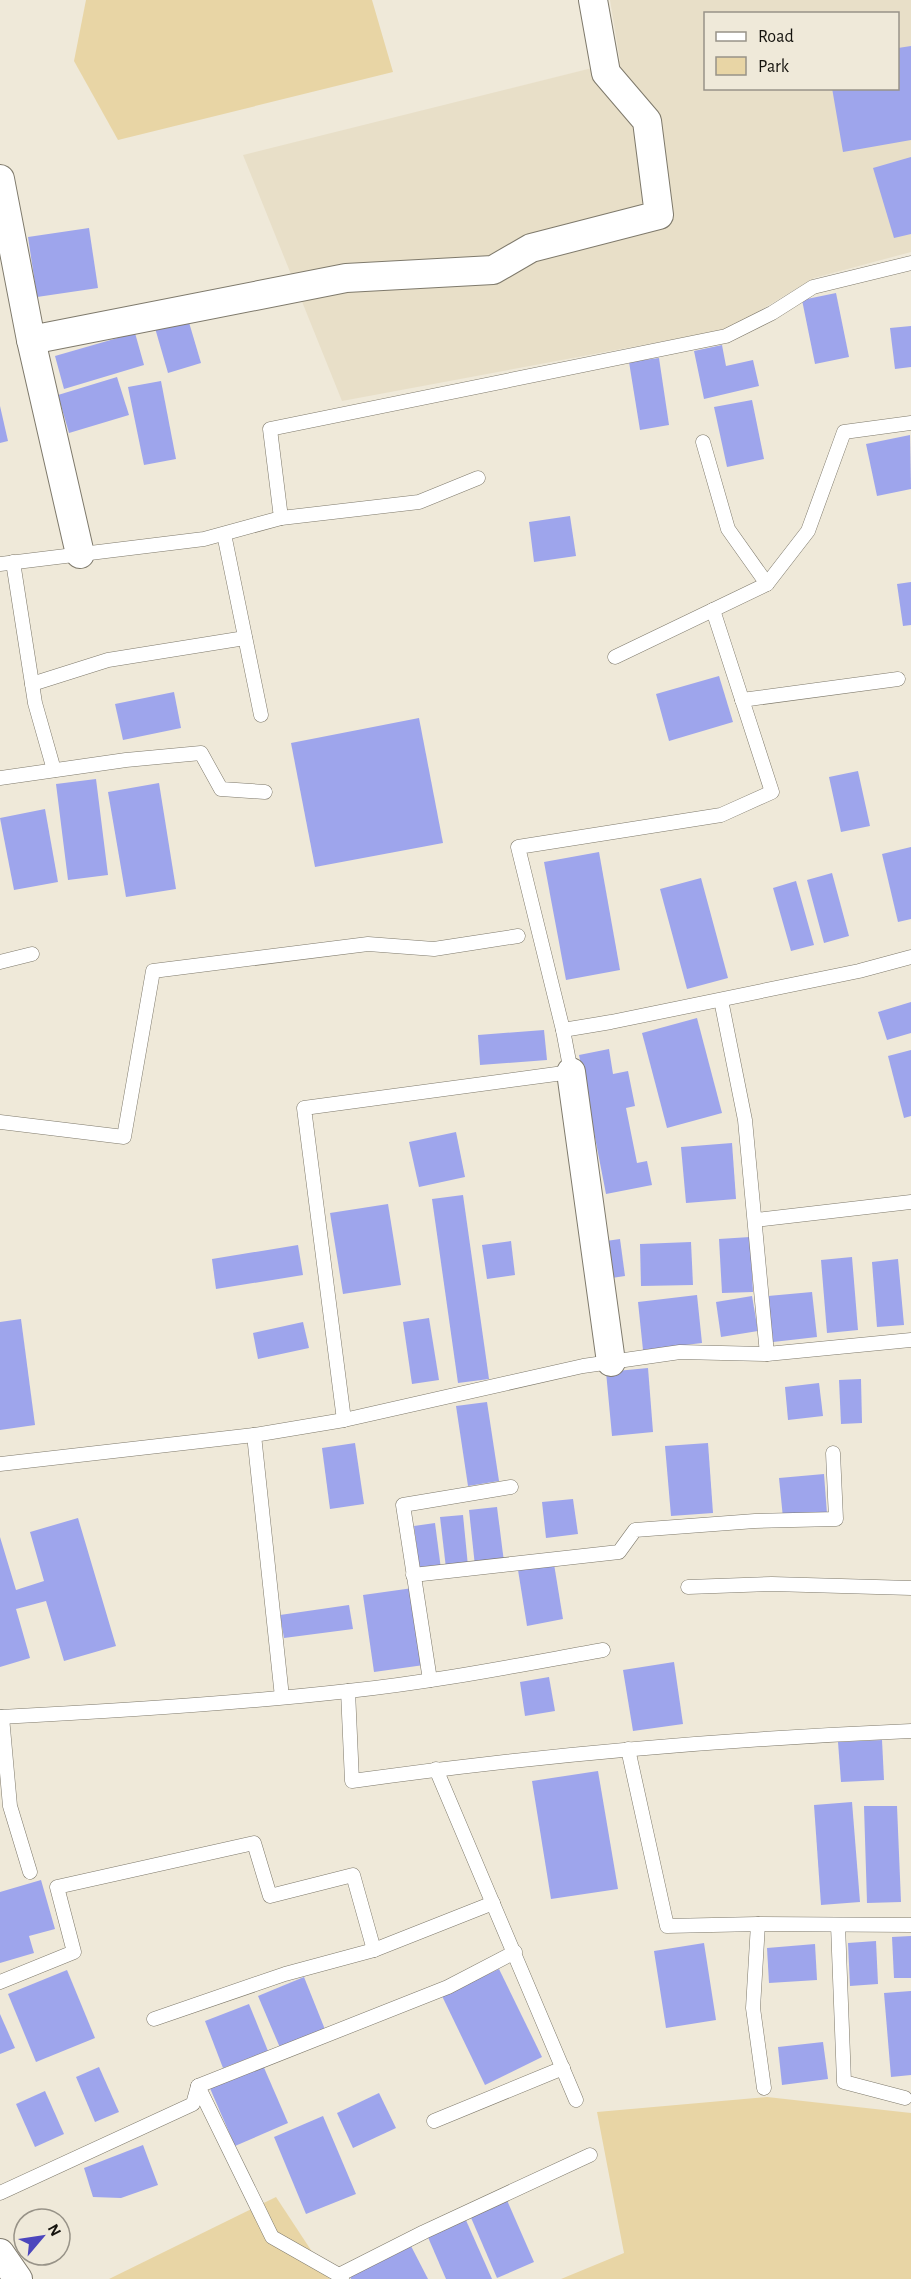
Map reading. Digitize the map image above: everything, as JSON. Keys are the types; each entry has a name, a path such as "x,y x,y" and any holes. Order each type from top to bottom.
{"street":[{"path":"31,340 346,278 493,270 531,248 659,215 647,121 606,73 594,0"},
{"path":"0,179 31,340 80,554"},
{"path":"571,1072 611,1362"},
{"path":"0,2253 18,2279"}],"lane":[{"path":"281,518 270,429 726,336 772,313 813,287 911,263"},
{"path":"615,657 767,584 808,531 844,432 911,423"},
{"path":"703,442 729,529 767,584"},
{"path":"54,770 35,703 7,563 204,539 281,518 419,502 478,478"},
{"path":"224,534 261,715"},
{"path":"344,1420 304,1108 571,1072 563,1030 518,847 721,815 772,792 713,610"},
{"path":"32,684 108,660 245,638"},
{"path":"742,700 898,679"},
{"path":"0,778 126,760 201,753 221,789 266,792"},
{"path":"0,1122 124,1137 153,971 368,944 434,949 518,936"},
{"path":"0,962 32,954"},
{"path":"563,1030 721,1000 859,971 911,957"},
{"path":"721,1000 745,1120 767,1354"},
{"path":"756,1220 911,1202"},
{"path":"0,1464 254,1435 344,1420 583,1366 680,1352 767,1354 911,1340"},
{"path":"254,1435 282,1697"},
{"path":"413,1575 620,1552 635,1530 755,1521 836,1519 833,1453"},
{"path":"430,1680 403,1505 511,1487"},
{"path":"688,1587 772,1584 911,1588"},
{"path":"30,1872 10,1806 1,1717 134,1709 348,1691 430,1680 603,1650"},
{"path":"348,1691 352,1781 436,1769 628,1749 911,1731"},
{"path":"628,1749 667,1926 911,1924"},
{"path":"436,1769 576,2100"},
{"path":"0,1982 74,1952 57,1887 254,1843 270,1896 353,1875 374,1950"},
{"path":"154,2019 285,1974 374,1950 493,1903"},
{"path":"758,1924 753,2008 764,2088"},
{"path":"838,1925 844,2082 905,2098"},
{"path":"198,2086 448,1987 515,1952"},
{"path":"434,2121 563,2068"},
{"path":"0,2193 193,2104 198,2086"},
{"path":"198,2086 272,2236 340,2277 424,2232 590,2155"}],"shaded area":[{"path":"610,0 911,0 911,252 814,278 729,329 342,401 243,155 620,61"}],"green space":[{"path":"86,0 372,0 393,72 118,140 74,61"},
{"path":"767,2097 911,2113 911,2279 561,2279 624,2253 597,2112"},
{"path":"276,2197 330,2279 109,2279"}],"building":[{"path":"911,46 911,140 843,152 832,90 899,90 899,48"},
{"path":"911,157 911,234 894,238 873,168"},
{"path":"89,228 98,288 37,297 28,237"},
{"path":"836,293 849,357 815,364 802,300"},
{"path":"188,319 201,363 168,373 155,328"},
{"path":"911,326 911,367 895,369 890,328"},
{"path":"135,333 144,365 64,389 55,356"},
{"path":"722,345 726,366 753,360 759,386 704,399 694,351"},
{"path":"659,358 669,425 640,430 629,362"},
{"path":"117,377 129,415 69,433 58,395"},
{"path":"161,381 176,459 144,465 128,387"},
{"path":"752,400 764,459 727,467 714,407"},
{"path":"0,406 8,441 0,443"},
{"path":"910,435 911,489 877,496 866,444"},
{"path":"570,516 576,556 534,562 529,522"},
{"path":"911,582 911,625 903,626 897,584"},
{"path":"719,676 733,722 669,741 656,694"},
{"path":"174,692 181,728 123,740 115,704"},
{"path":"419,718 443,843 315,867 291,743"},
{"path":"858,771 870,826 841,832 829,777"},
{"path":"96,779 108,875 68,880 56,784"},
{"path":"159,783 176,889 126,897 108,792"},
{"path":"45,809 58,882 14,890 0,818"},
{"path":"911,847 911,919 898,922 882,854"},
{"path":"599,852 620,970 566,980 544,862"},
{"path":"832,873 849,936 824,943 807,880"},
{"path":"701,878 728,978 687,989 660,889"},
{"path":"796,881 814,945 791,951 773,888"},
{"path":"911,1002 911,1033 887,1040 878,1012"},
{"path":"697,1018 722,1113 667,1128 642,1033"},
{"path":"544,1030 547,1060 480,1065 478,1035"},
{"path":"609,1049 613,1074 628,1071 635,1106 626,1108 637,1163 647,1161 652,1185 606,1194 579,1055"},
{"path":"911,1050 911,1116 904,1118 888,1056"},
{"path":"456,1132 465,1177 419,1187 409,1142"},
{"path":"732,1143 736,1199 686,1203 681,1147"},
{"path":"463,1195 489,1379 458,1383 432,1199"},
{"path":"388,1204 401,1285 343,1294 330,1213"},
{"path":"750,1237 753,1292 722,1293 719,1239"},
{"path":"620,1239 625,1276 605,1279 599,1242"},
{"path":"511,1241 515,1275 487,1279 482,1245"},
{"path":"691,1242 693,1285 641,1286 640,1244"},
{"path":"298,1245 303,1275 216,1289 212,1259"},
{"path":"852,1257 858,1330 827,1333 821,1260"},
{"path":"898,1259 904,1325 877,1327 872,1262"},
{"path":"812,1292 817,1337 773,1342 768,1296"},
{"path":"697,1295 702,1343 643,1350 638,1302"},
{"path":"752,1296 758,1331 721,1337 716,1302"},
{"path":"429,1318 439,1380 412,1384 403,1322"},
{"path":"21,1319 35,1425 0,1430 0,1322"},
{"path":"303,1322 309,1348 258,1359 253,1333"},
{"path":"648,1368 653,1432 612,1436 606,1372"},
{"path":"861,1379 862,1423 841,1424 839,1380"},
{"path":"819,1383 823,1416 788,1420 785,1387"},
{"path":"487,1402 499,1481 468,1486 456,1406"},
{"path":"355,1443 364,1504 330,1509 322,1448"},
{"path":"708,1443 713,1513 671,1516 665,1446"},
{"path":"824,1474 827,1514 783,1518 779,1478"},
{"path":"573,1499 578,1534 546,1538 542,1502"},
{"path":"497,1507 504,1562 475,1566 469,1510"},
{"path":"463,1515 468,1566 446,1568 440,1517"},
{"path":"78,1518 116,1646 64,1661 46,1601 16,1609 30,1658 0,1667 0,1537 16,1590 44,1581 30,1532"},
{"path":"435,1523 441,1569 420,1572 414,1526"},
{"path":"554,1564 563,1619 527,1626 518,1570"},
{"path":"413,1588 424,1665 374,1672 363,1595"},
{"path":"349,1605 353,1629 284,1638 280,1615"},
{"path":"674,1662 683,1724 633,1731 623,1670"},
{"path":"549,1677 555,1711 525,1716 520,1682"},
{"path":"882,1740 884,1780 841,1782 838,1742"},
{"path":"598,1771 618,1889 551,1899 532,1781"},
{"path":"852,1802 860,1902 821,1905 814,1805"},
{"path":"864,1806 897,1806 901,1902 867,1903"},
{"path":"41,1880 55,1929 29,1936 34,1953 0,1963 0,1892"},
{"path":"911,1936 911,1978 894,1978 892,1937"},
{"path":"876,1941 878,1984 850,1986 848,1943"},
{"path":"704,1943 716,2020 666,2028 654,1951"},
{"path":"815,1944 817,1980 769,1983 767,1948"},
{"path":"499,1969 542,2057 485,2085 442,1996"},
{"path":"67,1970 95,2038 36,2062 8,1994"},
{"path":"304,1977 326,2032 281,2050 258,1996"},
{"path":"911,1991 911,2075 891,2077 884,1993"},
{"path":"249,2004 268,2051 223,2068 205,2021"},
{"path":"0,2014 15,2048 0,2054"},
{"path":"823,2042 828,2079 782,2085 778,2047"},
{"path":"262,2063 288,2123 235,2146 209,2086"},
{"path":"99,2067 119,2112 95,2122 76,2077"},
{"path":"45,2091 64,2134 35,2147 16,2104"},
{"path":"379,2093 396,2128 353,2148 337,2113"},
{"path":"323,2116 356,2194 306,2214 274,2137"},
{"path":"143,2145 158,2185 121,2198 93,2197 84,2168"},
{"path":"506,2198 534,2262 497,2278 469,2213"},
{"path":"465,2218 492,2279 446,2279 427,2235"},
{"path":"411,2246 428,2279 351,2279 350,2276"}]}
